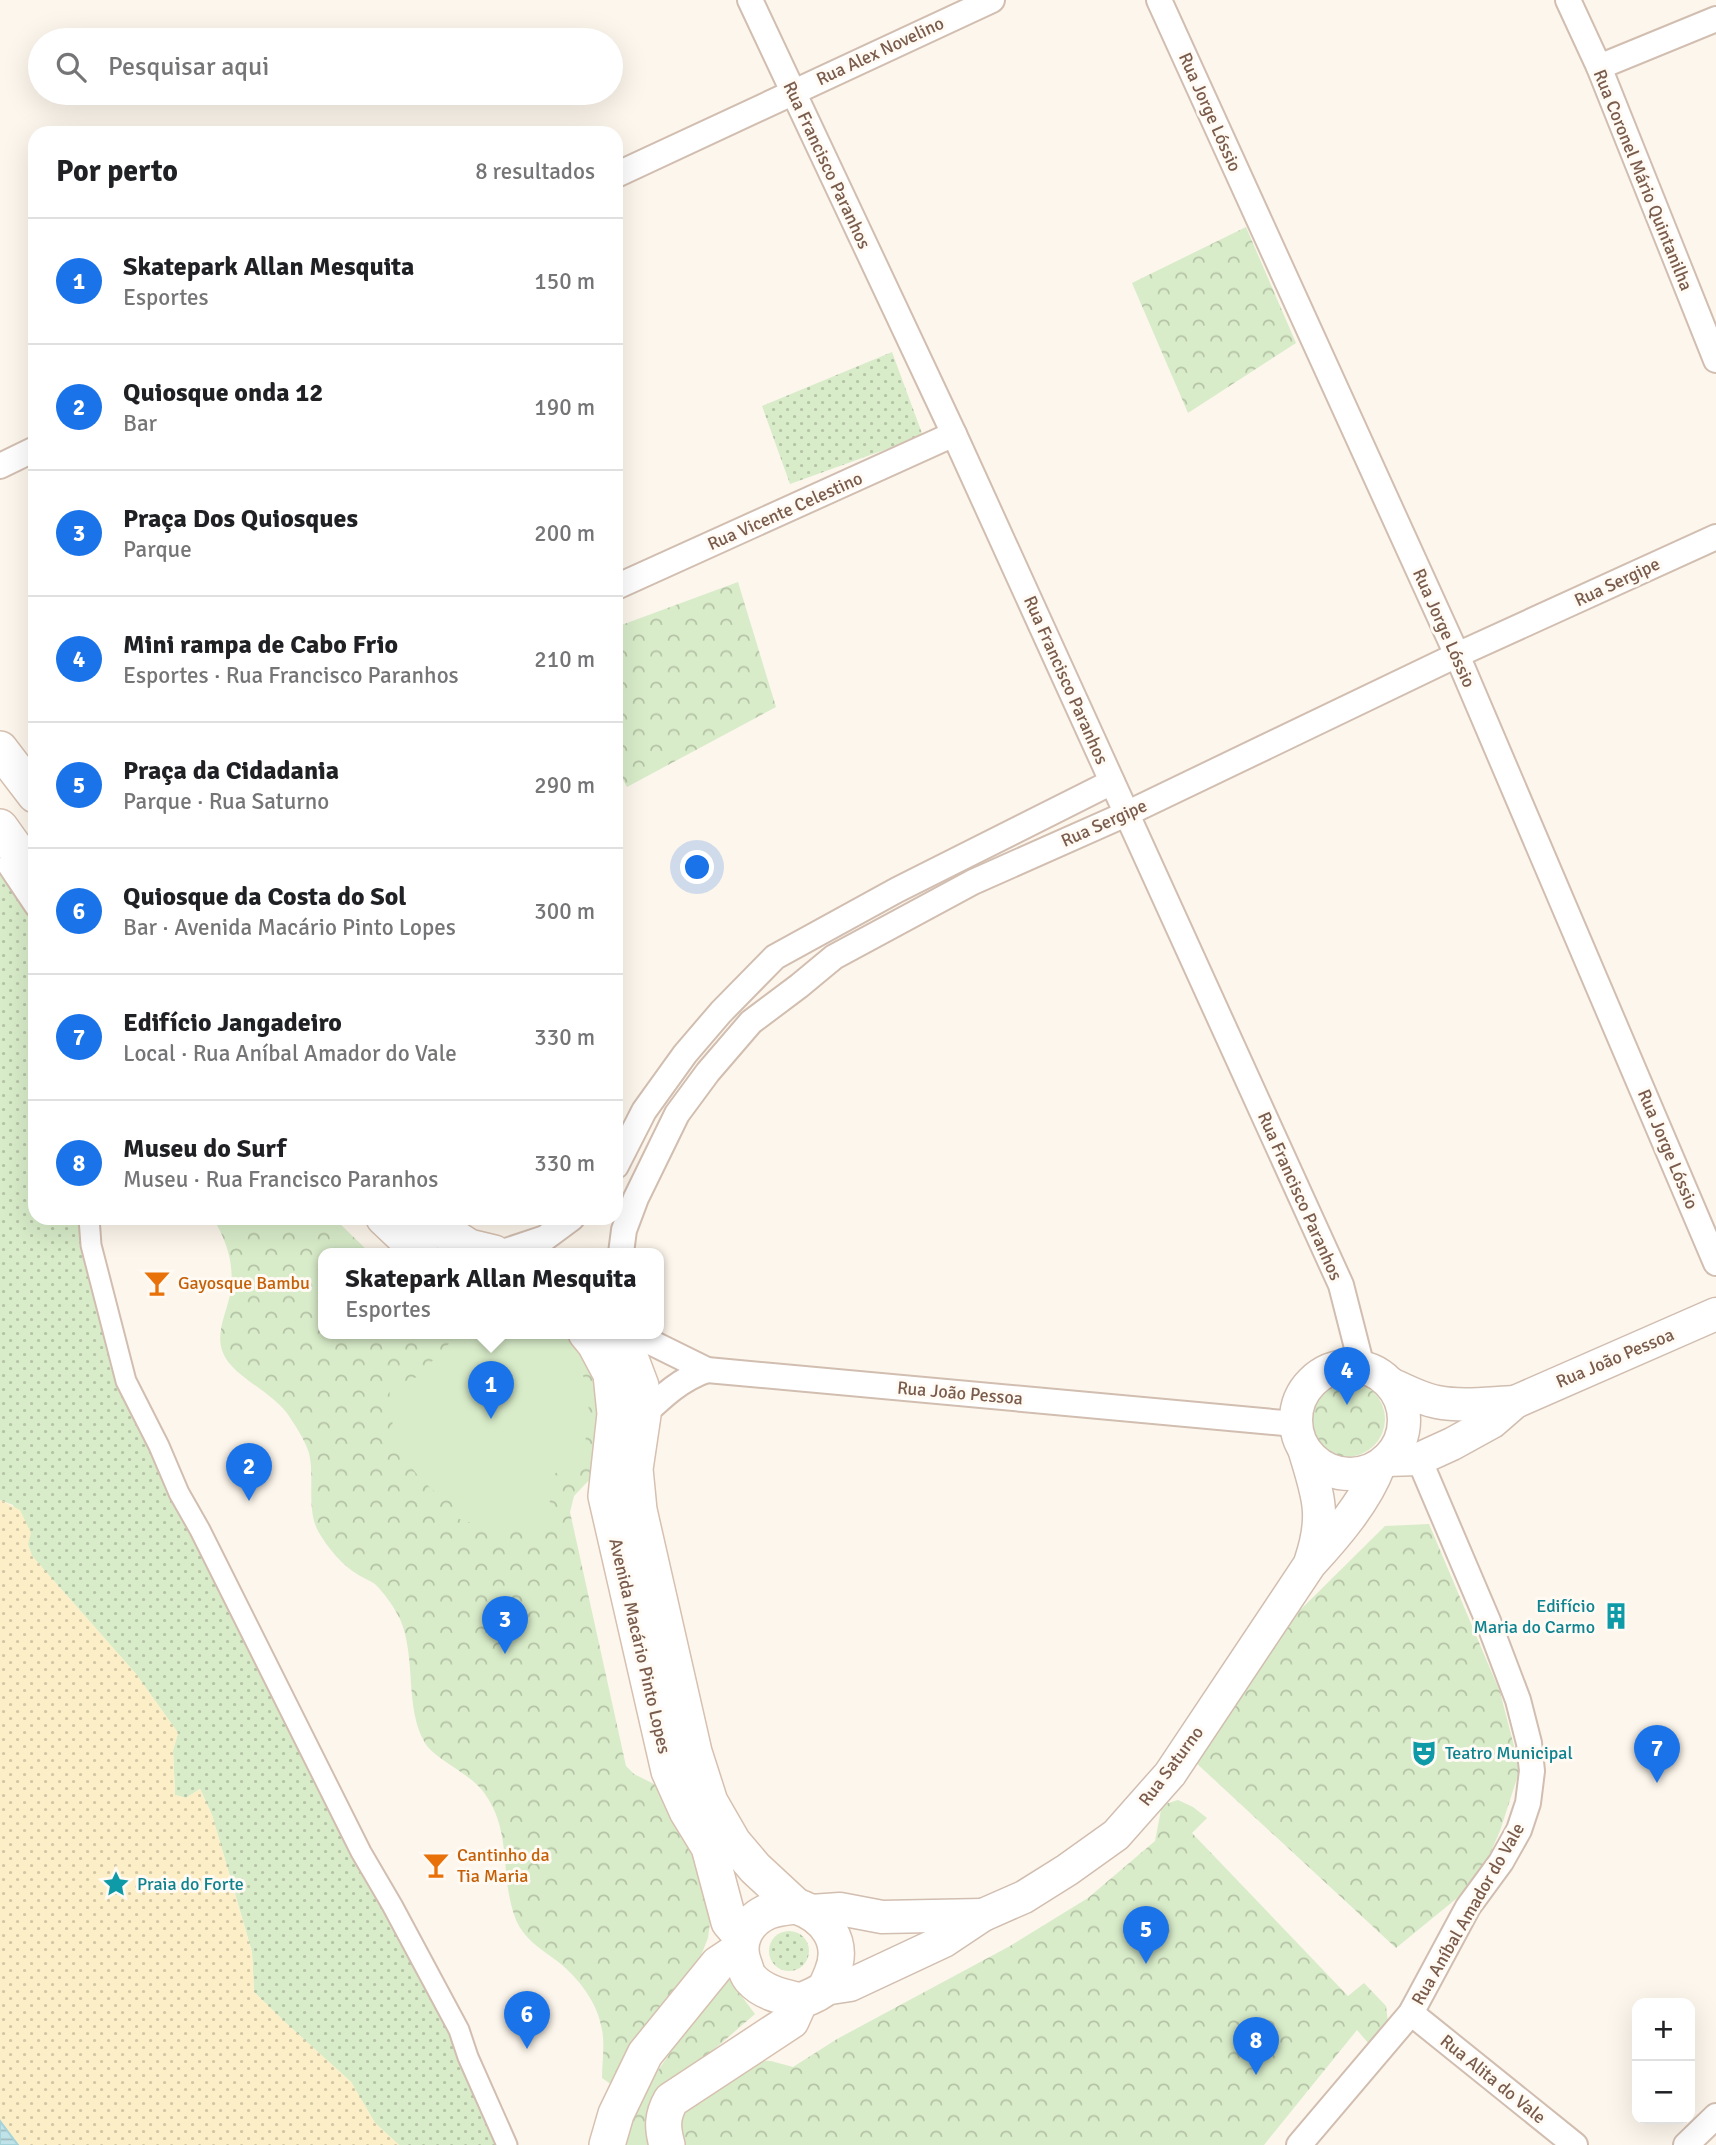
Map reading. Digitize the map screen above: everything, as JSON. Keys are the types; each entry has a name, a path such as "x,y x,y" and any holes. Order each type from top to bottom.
{"main road":[{"path":"0,749 28,786"},
{"path":"391,1225 416,1248"},
{"path":"435,1225 472,1248"},
{"name":"Avenida Macário Pinto Lopes","path":"591,1339 611,1374 615,1414 606,1496 669,1771 687,1811 709,1847 729,1922 741,1944 749,1978 771,1992 812,1995"},
{"name":"Avenida Macário Pinto Lopes","path":"623,1339 641,1387 643,1415 635,1469 639,1510 694,1752 710,1802 733,1842 755,1868 825,1924 834,1938 837,1954 833,1970 791,2021 671,2100 664,2113 663,2129 667,2145"},
{"path":"607,2145 616,2113 645,2054 718,1964 741,1944 754,1920 770,1910 804,1908"}],"street":[{"name":"Rua Francisco Paranhos","path":"750,0 954,434 1340,1285 1362,1367"},
{"name":"Rua Alex Novelino","path":"623,172 992,0"},
{"name":"Rua Jorge Lóssio","path":"1159,0 1457,655 1716,1263"},
{"name":"Rua Coronel Mário Quintanilha","path":"1568,0 1709,320 1716,360"},
{"path":"1599,67 1716,19"},
{"name":"Rua Vicente Celestino","path":"623,584 954,434"},
{"path":"0,466 28,452"},
{"name":"Rua Sergipe","path":"622,1248 624,1230 636,1198 677,1114 708,1072 751,1022 834,957 972,882 1126,814 1457,655 1716,537"},
{"name":"Rua Sergipe","path":"623,1152 644,1111 685,1054 721,1012 775,957 919,879 1112,782"},
{"path":"17,851 4,860 28,897"},
{"path":"775,957 799,986"},
{"path":"90,1225 91,1245 126,1381 179,1493 355,1840 459,2030 507,2145"},
{"path":"515,1248 545,1238 563,1225"},
{"name":"Rua João Pessoa","path":"1383,1463 1419,1459 1474,1434 1515,1402 1716,1314"},
{"name":"Rua João Pessoa","path":"644,1339 707,1370 1300,1438"},
{"path":"1345,1365 1362,1367 1383,1376 1391,1384 1400,1399 1404,1415 1403,1432 1397,1447 1383,1463 1353,1475 1327,1470 1315,1462 1300,1438 1297,1407 1303,1391 1314,1378 1329,1369 1345,1365"},
{"path":"643,1415 663,1395 691,1375 707,1370"},
{"name":"Rua João Pessoa","path":"1391,1384 1436,1402 1515,1402"},
{"name":"Rua Saturno","path":"1300,1438 1315,1483 1321,1513 1318,1540 1310,1564"},
{"name":"Rua Aníbal Amador do Vale","path":"1411,2013 1468,1907 1501,1863 1519,1830 1528,1803 1532,1771 1526,1732 1504,1659 1419,1459"},
{"name":"Rua Saturno","path":"812,1995 850,1985 944,1941 983,1915 1024,1897 1116,1835 1170,1773 1310,1564 1331,1541 1372,1486 1383,1463"},
{"name":"Rua Saturno","path":"804,1908 841,1909 881,1917 983,1915"},
{"path":"1299,2145 1411,2013"},
{"name":"Rua Alita do Vale","path":"1411,2013 1575,2145"},
{"path":"1686,2145 1716,2116"}],"green space":[{"path":"1246,227 1296,343 1188,413 1132,283"},
{"path":"892,352 923,436 790,484 762,406"},
{"path":"738,582 776,707 627,787 623,780 623,624"},
{"path":"0,868 28,913 28,1225 91,1225 115,1354 507,2145 399,2145 375,2123 351,2082 254,1992 252,1952 212,1815 200,1789 186,1798 175,1795 173,1750 178,1733 136,1674 32,1556 13,1505 0,1500"},
{"path":"217,1225 341,1225 365,1248 318,1248 318,1339 573,1339 599,1384 603,1419 592,1477 574,1496 570,1512 626,1766 634,1774 662,1788 696,1853 712,1907 708,1938 698,1963 615,2087 602,2078 603,2036 600,2020 586,1991 565,1967 539,1948 519,1927 511,1904 503,1840 494,1809 479,1786 425,1743 415,1714 408,1650 398,1614 376,1585 346,1566 322,1537 312,1513 311,1463 303,1438 282,1407 236,1371 224,1355 220,1338 232,1278 230,1260"},
{"path":"453,1339 558,1339 566,1347 584,1378 589,1411 579,1466 540,1478 559,1524 525,1529 490,1529 459,1519 459,1505 439,1496 419,1477 402,1455 402,1446 393,1428 389,1387 417,1377"},
{"path":"1347,1381 1361,1384 1374,1392 1382,1405 1385,1419 1382,1433 1374,1446 1361,1454 1347,1457 1333,1454 1320,1446 1312,1433 1309,1419 1312,1405 1320,1392 1333,1384"},
{"path":"1429,1524 1500,1692 1520,1769 1500,1831 1478,1881 1396,1948 1194,1761 1290,1620 1385,1526"},
{"path":"1178,1800 1207,1818 1192,1833 1348,1996 1364,1983 1386,2006 1388,2023 1369,2044 1357,2030 1264,2145 679,2145 677,2142 683,2107 753,2060 771,2061 793,2067 837,2039 1010,1946 1088,1898 1155,1841 1162,1805"},
{"path":"789,1931 803,1937 809,1951 803,1965 789,1971 775,1965 769,1951 775,1937"},
{"path":"725,1974 755,2014 696,2065 649,2145 625,2145 643,2092"}],"sand":[{"name":"Praia do Forte","path":"0,1500 20,1510 31,1533 28,1544 32,1556 136,1674 178,1733 173,1750 175,1795 186,1798 200,1789 212,1815 252,1953 254,1992 351,2082 375,2123 399,2145 0,2145"}],"water":[{"path":"0,2121 18,2145 0,2145"}],"place":[{"name":"Gayosque Bambu","path":"157,1283"},
{"name":"Mini rampa de Cabo Frio","path":"1347,1405"},
{"name":"Skatepark Allan Mesquita","path":"491,1419"},
{"name":"Quiosque onda 12","path":"249,1501"},
{"name":"Edifício Maria do Carmo","path":"1616,1616"},
{"name":"Praça Dos Quiosques","path":"505,1654"},
{"name":"Teatro Municipal","path":"1424,1753"},
{"name":"Edifício Jangadeiro","path":"1657,1783"},
{"name":"Cantinho da Tia Maria","path":"436,1865"},
{"name":"Praia do Forte","path":"116,1884"},
{"name":"Praça da Cidadania","path":"1146,1964"},
{"name":"Quiosque da Costa do Sol","path":"527,2049"},
{"name":"Museu do Surf","path":"1256,2075"}]}
